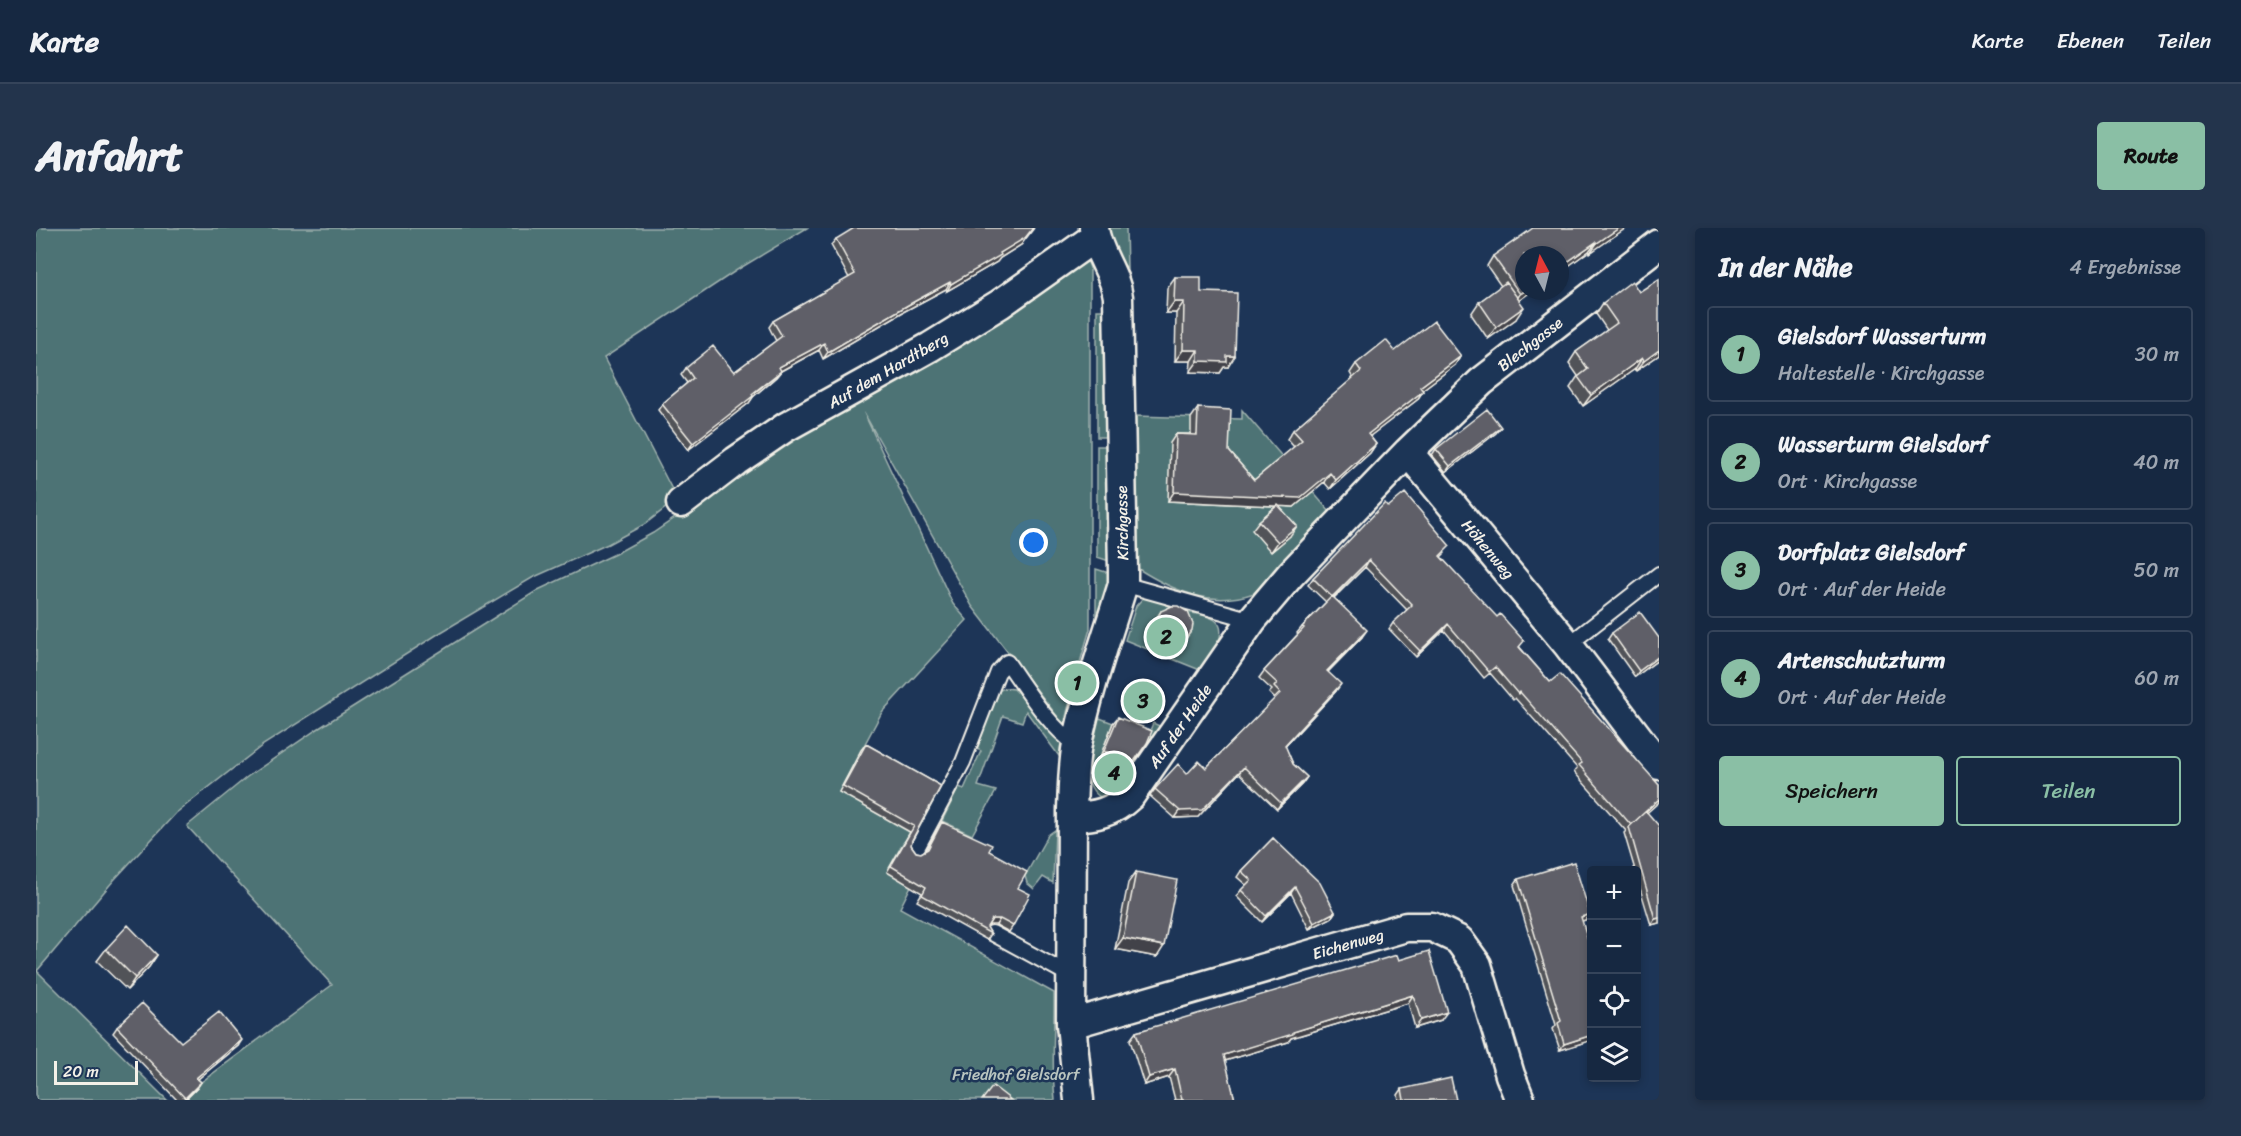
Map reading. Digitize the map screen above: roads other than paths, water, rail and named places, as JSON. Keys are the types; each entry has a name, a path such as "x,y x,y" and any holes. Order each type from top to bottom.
{"street":[{"name":"Auf dem Hardtberg","path":"681,503 786,427 940,341 1000,304 1095,232"},
{"name":"Kirchgasse","path":"1072,817 1077,746 1090,686 1123,584 1118,297 1114,277 1095,232"},
{"name":"Blechgasse","path":"1408,452 1481,382 1659,244"},
{"name":"Auf der Heide","path":"1072,817 1104,814 1130,796 1252,620 1291,574 1408,452"},
{"name":"Höhenweg","path":"1408,452 1569,645 1659,765"},
{"path":"1072,817 1071,1024 1079,1100"},
{"name":"Eichenweg","path":"1071,1024 1406,927 1432,927 1460,940 1477,965 1510,1075 1520,1100"}],"lane":[{"path":"1569,645 1659,574"},
{"path":"1123,584 1252,620"},
{"path":"916,850 963,762 998,672 1006,662 1051,723 1077,746"},
{"path":"992,933 1071,976"}],"place":[{"name":"Wasserturm Gielsdorf","path":"1166,637"},
{"name":"Gielsdorf Wasserturm","path":"1077,683"},
{"name":"Dorfplatz Gielsdorf","path":"1143,701"},
{"name":"Artenschutzturm","path":"1114,773"}],"park label":[{"name":"Friedhof Gielsdorf","path":"1016,1074"}]}
